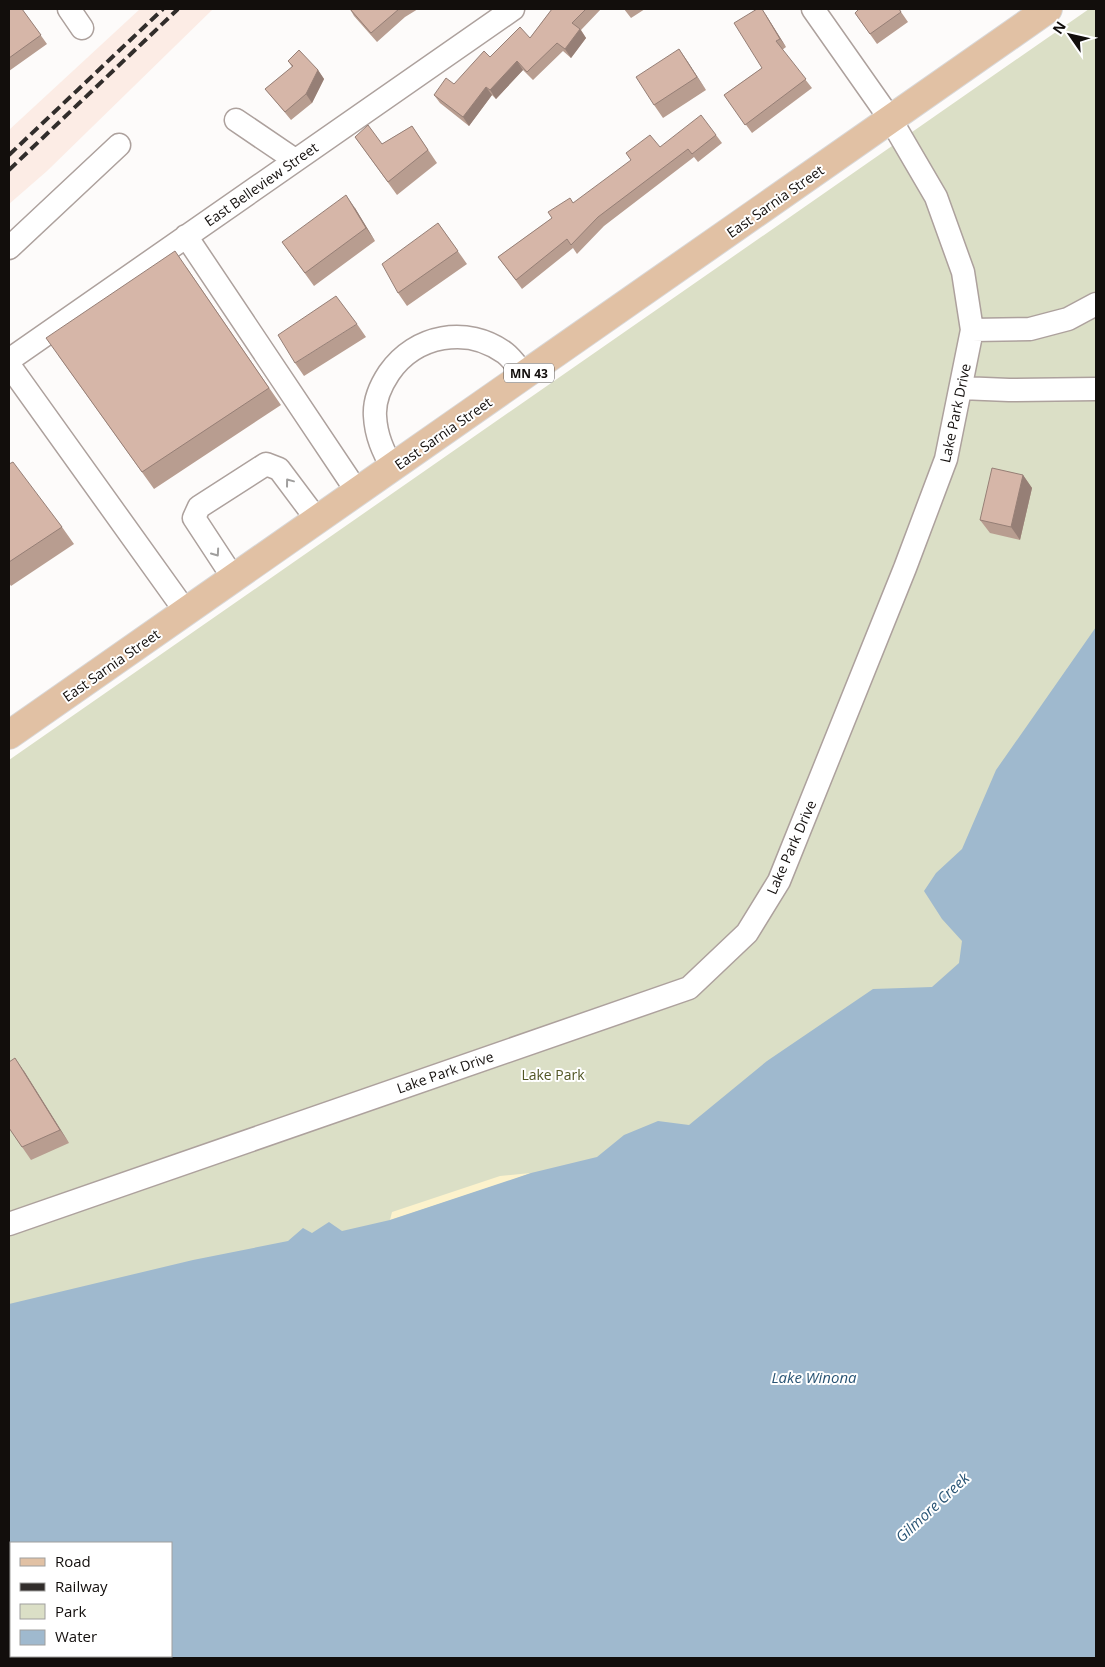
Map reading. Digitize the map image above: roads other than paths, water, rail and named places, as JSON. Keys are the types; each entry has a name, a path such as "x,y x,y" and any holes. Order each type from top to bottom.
{"main road":[{"name":"East Sarnia Street","path":"9,735 393,469 1048,9"}],"street":[{"path":"69,9 82,28"},
{"name":"East Belleview Street","path":"9,360 513,9"},
{"name":"Lake Park Drive","path":"9,1224 689,988 747,933 779,881 902,578 946,459 972,330 962,272 936,197 890,120 813,9"},
{"path":"236,120 295,160"},
{"path":"9,248 120,145"},
{"path":"186,236 358,493"},
{"path":"972,330 1030,329 1068,319 1096,304"},
{"path":"393,469 378,443 374,414 381,385 397,360 422,343 450,336 480,339 506,354 525,376"},
{"path":"9,365 186,612"},
{"path":"961,388 1009,390 1096,389"},
{"path":"234,579 194,518 199,507 266,464 279,469 318,521"}],"water":[{"name":"Lake Winona","path":"1096,627 1096,1658 9,1658 9,1304 193,1260 288,1241 303,1228 312,1233 329,1222 342,1231 390,1220 531,1173 597,1157 624,1135 658,1121 689,1125 767,1061 873,989 932,987 959,963 962,941 942,919 924,891 936,873 962,849 996,770"}],"railway":[{"path":"9,155 163,9"},
{"path":"9,170 178,9"}],"park label":[{"name":"Lake Park","path":"553,1074"}],"water label":[{"name":"Gilmore Creek","path":"932,1507"}]}
